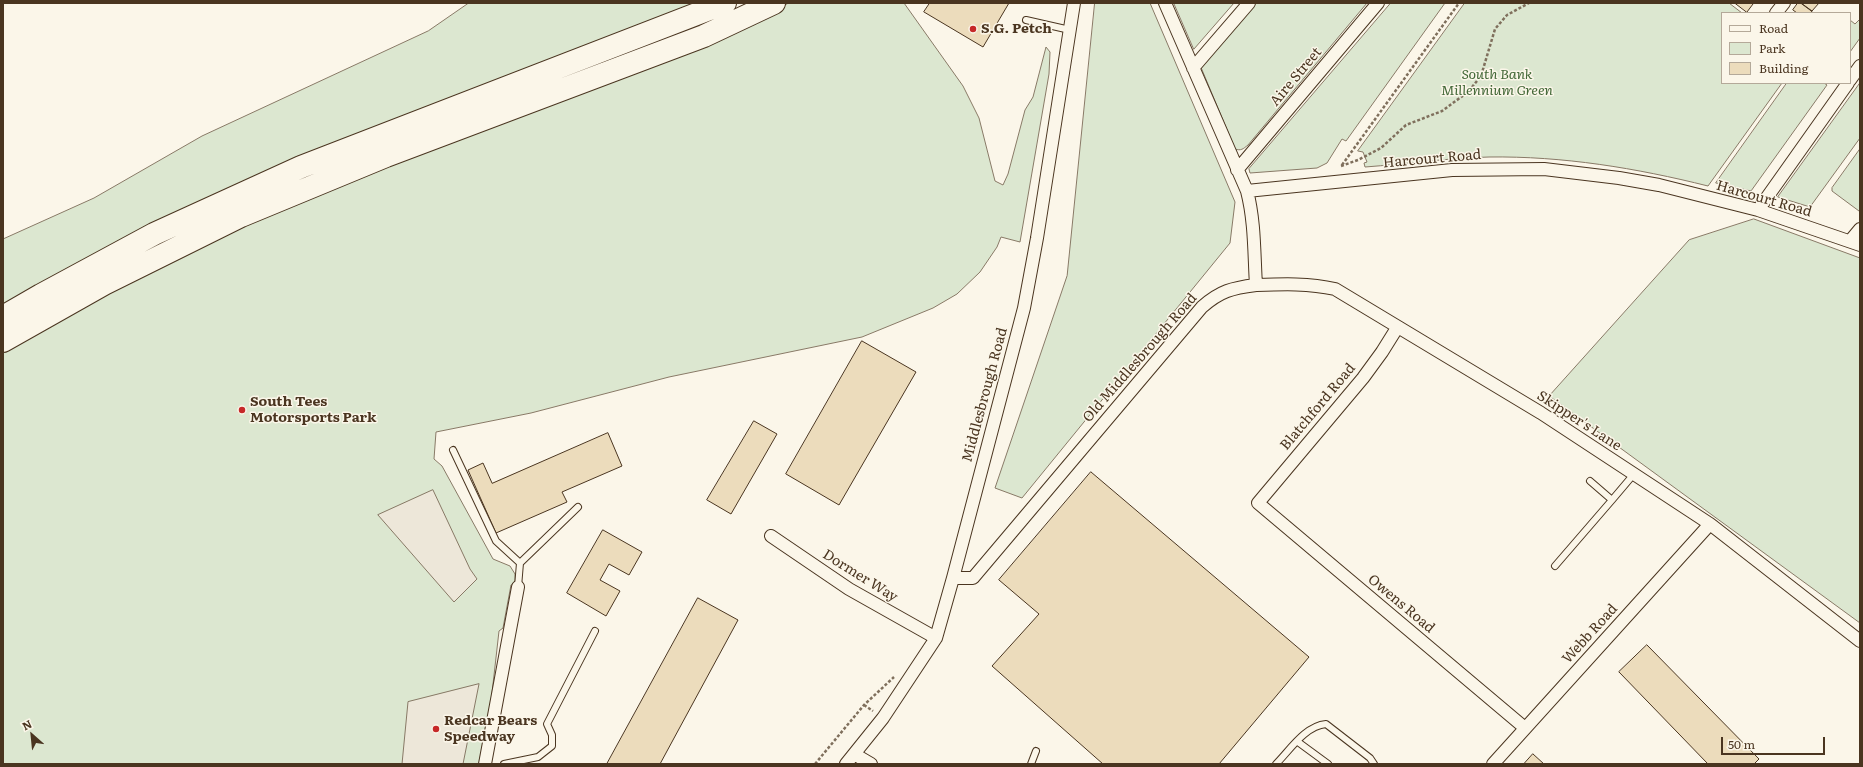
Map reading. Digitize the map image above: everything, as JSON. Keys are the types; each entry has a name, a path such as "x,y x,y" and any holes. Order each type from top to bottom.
{"highway":[{"path":"3,317 86,270 154,234 301,167 725,3"},
{"path":"3,341 104,284 241,216 386,156 704,36 774,3"}],"street":[{"name":"Middlesbrough Road","path":"846,764 883,718 936,638 1024,308 1037,238 1074,3"},
{"path":"1165,3 1246,191 1250,205 1253,227 1256,285"},
{"path":"1193,68 1249,3"},
{"name":"Aire Street","path":"1236,170 1378,3"},
{"path":"1777,12 1784,3"},
{"path":"1851,79 1860,66"},
{"path":"1758,210 1847,84"},
{"name":"Harcourt Road","path":"1246,191 1328,184 1452,170 1544,169 1619,178 1659,185 1758,210 1855,243"},
{"path":"1855,243 1860,229"},
{"name":"Skipper's Lane","path":"1256,285 1298,284 1335,289 1397,328 1541,413 1710,524 1860,641"},
{"name":"Old Middlesbrough Road","path":"953,578 973,578 1202,307 1214,296 1229,289 1256,285"},
{"name":"Blatchford Road","path":"1258,503 1363,378 1397,328"},
{"name":"Owens Road","path":"1258,503 1524,728"},
{"name":"Webb Road","path":"1493,764 1710,524"},
{"name":"Dormer Way","path":"771,536 849,589 936,638"},
{"path":"485,764 518,588"},
{"path":"854,754 871,764"}],"lane":[{"path":"1026,20 1070,30"},
{"path":"453,450 496,541 520,563"},
{"path":"1554,566 1634,474"},
{"path":"1590,481 1612,500"},
{"path":"518,588 520,563 578,507"},
{"path":"504,764 538,757 552,746 552,735 547,724 595,631"},
{"path":"1276,764 1308,731 1317,725 1326,724 1370,758 1374,764"},
{"path":"1298,742 1328,764"},
{"path":"1031,764 1036,751"}],"path":[{"path":"1328,184 1459,3"},
{"path":"1341,166 1358,160 1381,148 1406,125 1442,111 1468,92 1481,76 1495,29 1507,15 1529,3"},
{"path":"815,764 864,705 897,674"}],"green space":[{"path":"469,3 701,3 3,307 3,239 94,198 202,136 428,31"},
{"name":"South Tees Motorsports Park","path":"789,3 904,3 963,86 979,118 995,181 1003,185 1008,174 1025,110 1033,97 1046,47 1050,52 1049,74 1020,242 1001,237 997,247 980,272 957,294 933,308 862,337 669,377 531,413 436,432 434,459 442,466 493,559 510,566 515,574 515,583 511,585 503,628 499,631 484,764 3,764 3,350 96,297 263,215 758,19"},
{"path":"1095,3 1150,3 1235,202 1230,243 1022,498 995,488 1067,276"},
{"path":"1174,3 1234,3 1194,49"},
{"path":"1253,3 1367,3 1248,145 1239,150 1235,149 1200,65"},
{"path":"1391,3 1445,3 1346,141 1342,139 1327,163 1317,168 1250,173 1249,169"},
{"name":"South Bank Millennium Green","path":"1465,3 1729,3 1741,12 1721,12 1721,84 1781,84 1708,186 1599,164 1517,157 1443,160 1365,167 1364,163 1367,162 1363,152 1358,151"},
{"path":"1859,20 1860,38 1851,51 1851,21 1855,24"},
{"path":"1860,83 1860,138 1810,207 1778,197"},
{"path":"1786,84 1827,85 1751,191 1716,183"},
{"path":"1860,149 1859,211 1832,191 1832,188"},
{"path":"1754,219 1860,258 1860,623 1549,396 1689,240"}],"shaded area":[{"path":"433,490 470,569 477,579 454,602 378,515"},
{"path":"479,684 463,764 402,764 408,702"}],"building":[{"name":"S.G. Petch","path":"930,3 1009,3 983,47 924,12"},
{"path":"1735,3 1753,3 1753,4 1747,12"},
{"path":"1798,3 1801,3 1812,11 1796,12 1793,10"},
{"path":"1801,3 1819,3 1812,11"},
{"path":"862,341 916,372 839,505 786,474"},
{"path":"754,421 777,434 731,514 707,500"},
{"path":"608,433 622,466 562,492 567,502 496,533 468,470 483,463 492,483"},
{"path":"1091,472 1309,657 1219,764 1103,764 992,666 1039,614 999,580"},
{"path":"603,530 642,552 629,575 609,564 600,580 620,591 606,616 567,593"},
{"path":"698,598 738,620 660,764 607,764"},
{"path":"1647,645 1759,759 1754,764 1708,764 1619,672"},
{"path":"1533,754 1544,764 1524,764"}],"place":[{"name":"S.G. Petch","path":"973,29"},
{"name":"South Tees Motorsports Park","path":"242,410"},
{"name":"Redcar Bears Speedway","path":"436,729"}]}
